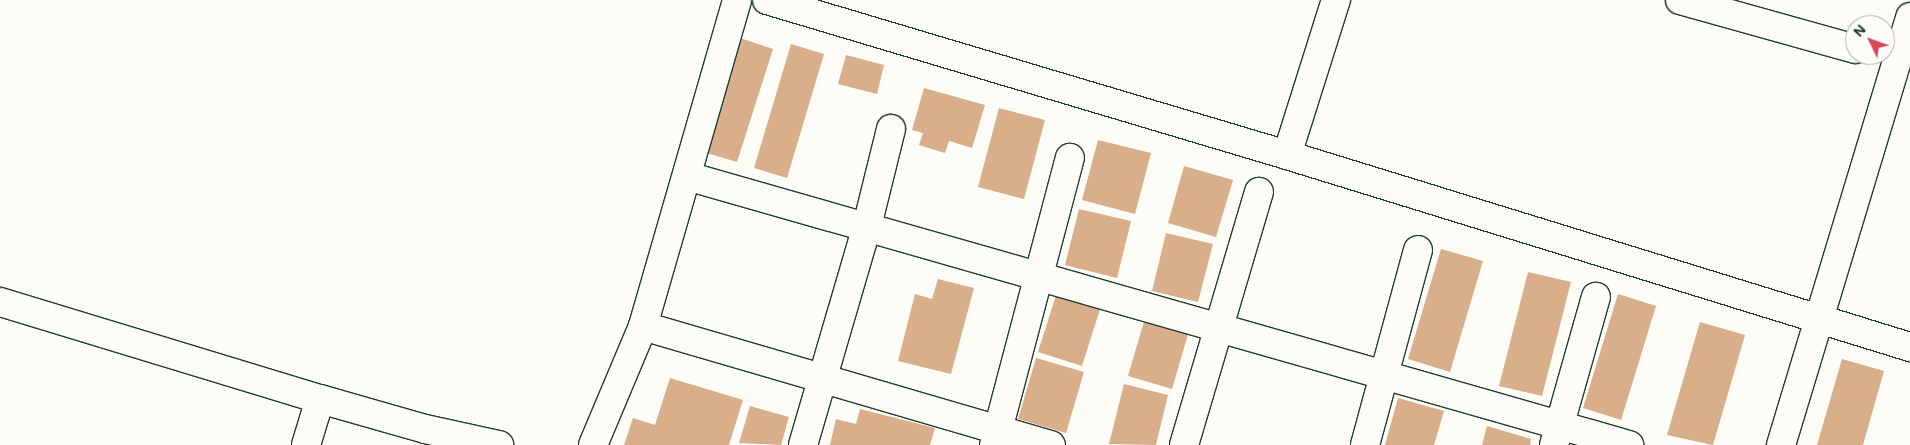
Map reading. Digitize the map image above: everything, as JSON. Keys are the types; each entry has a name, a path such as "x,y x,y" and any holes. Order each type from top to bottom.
{"street":[{"path":"593,445 643,326 737,0"},
{"path":"767,0 1287,155 1910,347"},
{"path":"1287,155 1336,0"},
{"path":"1680,0 1845,46"},
{"path":"1895,57 1910,16"},
{"path":"1781,445 1893,65"},
{"path":"803,445 867,226 891,129"},
{"path":"996,438 1042,275 1070,158"},
{"path":"687,176 1042,275 1217,328 1385,373 1557,435 1629,445"},
{"path":"1184,445 1217,328 1259,192"},
{"path":"1365,445 1418,250"},
{"path":"1557,435 1596,298"},
{"path":"0,302 320,399 425,429 499,445"},
{"path":"643,326 823,379 996,438 1051,445"},
{"path":"306,445 320,399"}],"building":[{"path":"737,37 773,49 737,162 700,151"},
{"path":"791,44 824,54 787,178 754,168"},
{"path":"846,55 884,65 877,94 838,84"},
{"path":"924,88 985,105 972,148 949,141 945,153 919,145 923,133 912,130"},
{"path":"999,108 1045,120 1024,199 978,187"},
{"path":"1098,140 1151,153 1135,214 1082,200"},
{"path":"1184,166 1233,180 1216,237 1168,223"},
{"path":"1079,209 1131,221 1117,278 1065,265"},
{"path":"1166,233 1213,244 1198,302 1152,291"},
{"path":"1441,249 1483,261 1450,372 1408,359"},
{"path":"1528,272 1571,282 1542,396 1499,386"},
{"path":"938,279 974,288 951,374 898,361 915,294 932,299"},
{"path":"1057,292 1101,306 1082,366 1038,352"},
{"path":"1618,294 1656,306 1621,420 1583,408"},
{"path":"1145,318 1189,331 1172,389 1128,376"},
{"path":"1700,322 1745,335 1713,445 1667,435"},
{"path":"1036,358 1084,372 1066,433 1018,419"},
{"path":"1842,359 1884,371 1863,445 1817,445"},
{"path":"670,378 743,400 729,445 624,445 633,418 655,425"},
{"path":"1124,384 1168,395 1156,445 1109,444"},
{"path":"1398,398 1444,411 1434,445 1385,445"},
{"path":"750,406 789,417 781,445 739,443"},
{"path":"860,409 935,428 930,445 830,445 836,419 856,424"},
{"path":"1487,426 1531,439 1530,445 1482,445"}]}
